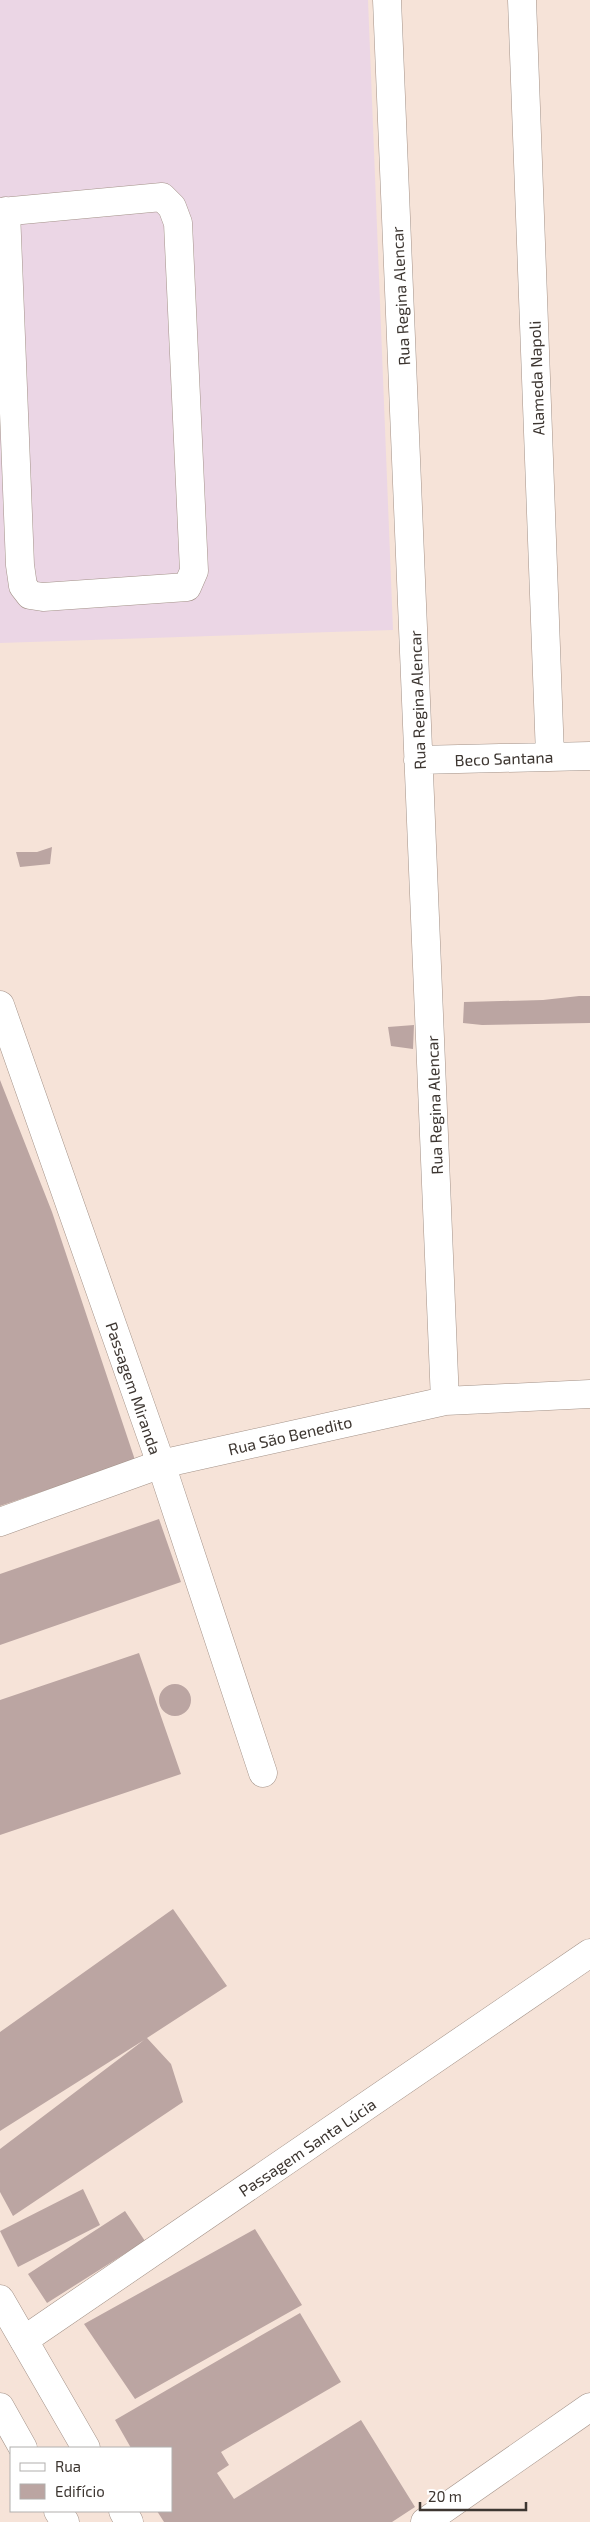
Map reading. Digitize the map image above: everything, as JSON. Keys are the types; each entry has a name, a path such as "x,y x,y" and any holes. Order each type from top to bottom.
{"street":[{"name":"Rua Regina Alencar","path":"387,0 415,625 418,760 446,1401"},
{"name":"Alameda Napoli","path":"522,0 550,756"},
{"path":"162,197 172,207 178,223 194,562 192,580 187,587 42,598 30,595 23,586 20,565 3,211 162,197"},
{"name":"Beco Santana","path":"418,760 590,756"},
{"name":"Passagem Miranda","path":"0,1006 161,1464 263,1773"},
{"name":"Rua São Benedito","path":"0,1522 161,1464 446,1401 590,1394"},
{"name":"Passagem Santa Lúcia","path":"24,2340 590,1953"},
{"path":"0,2299 85,2447"},
{"path":"425,2522 590,2406"},
{"path":"0,2407 22,2447"}],"shaded area":[{"path":"0,0 368,0 393,630 0,643"}],"building":[{"path":"52,847 50,864 20,867 16,852 37,852"},
{"path":"590,996 590,1023 482,1025 463,1023 464,1002 543,1000"},
{"path":"414,1025 413,1049 391,1046 388,1027"},
{"path":"0,1080 52,1212 135,1460 0,1506"},
{"path":"159,1519 181,1582 0,1645 0,1574"},
{"path":"139,1653 181,1774 0,1835 0,1700"},
{"path":"175,1684 187,1688 191,1700 187,1712 175,1716 163,1712 159,1700 163,1688"},
{"path":"173,1909 227,1986 147,2038 171,2064 183,2102 13,2216 0,2192 0,2149 144,2040 0,2131 0,2032"},
{"path":"83,2189 100,2225 18,2267 0,2231"},
{"path":"125,2211 145,2241 47,2303 28,2274"},
{"path":"255,2229 302,2305 135,2399 84,2324"},
{"path":"300,2313 341,2382 221,2452 229,2465 217,2473 234,2499 361,2420 415,2507 392,2522 164,2522 158,2512 172,2512 172,2447 130,2447 115,2420"}]}
